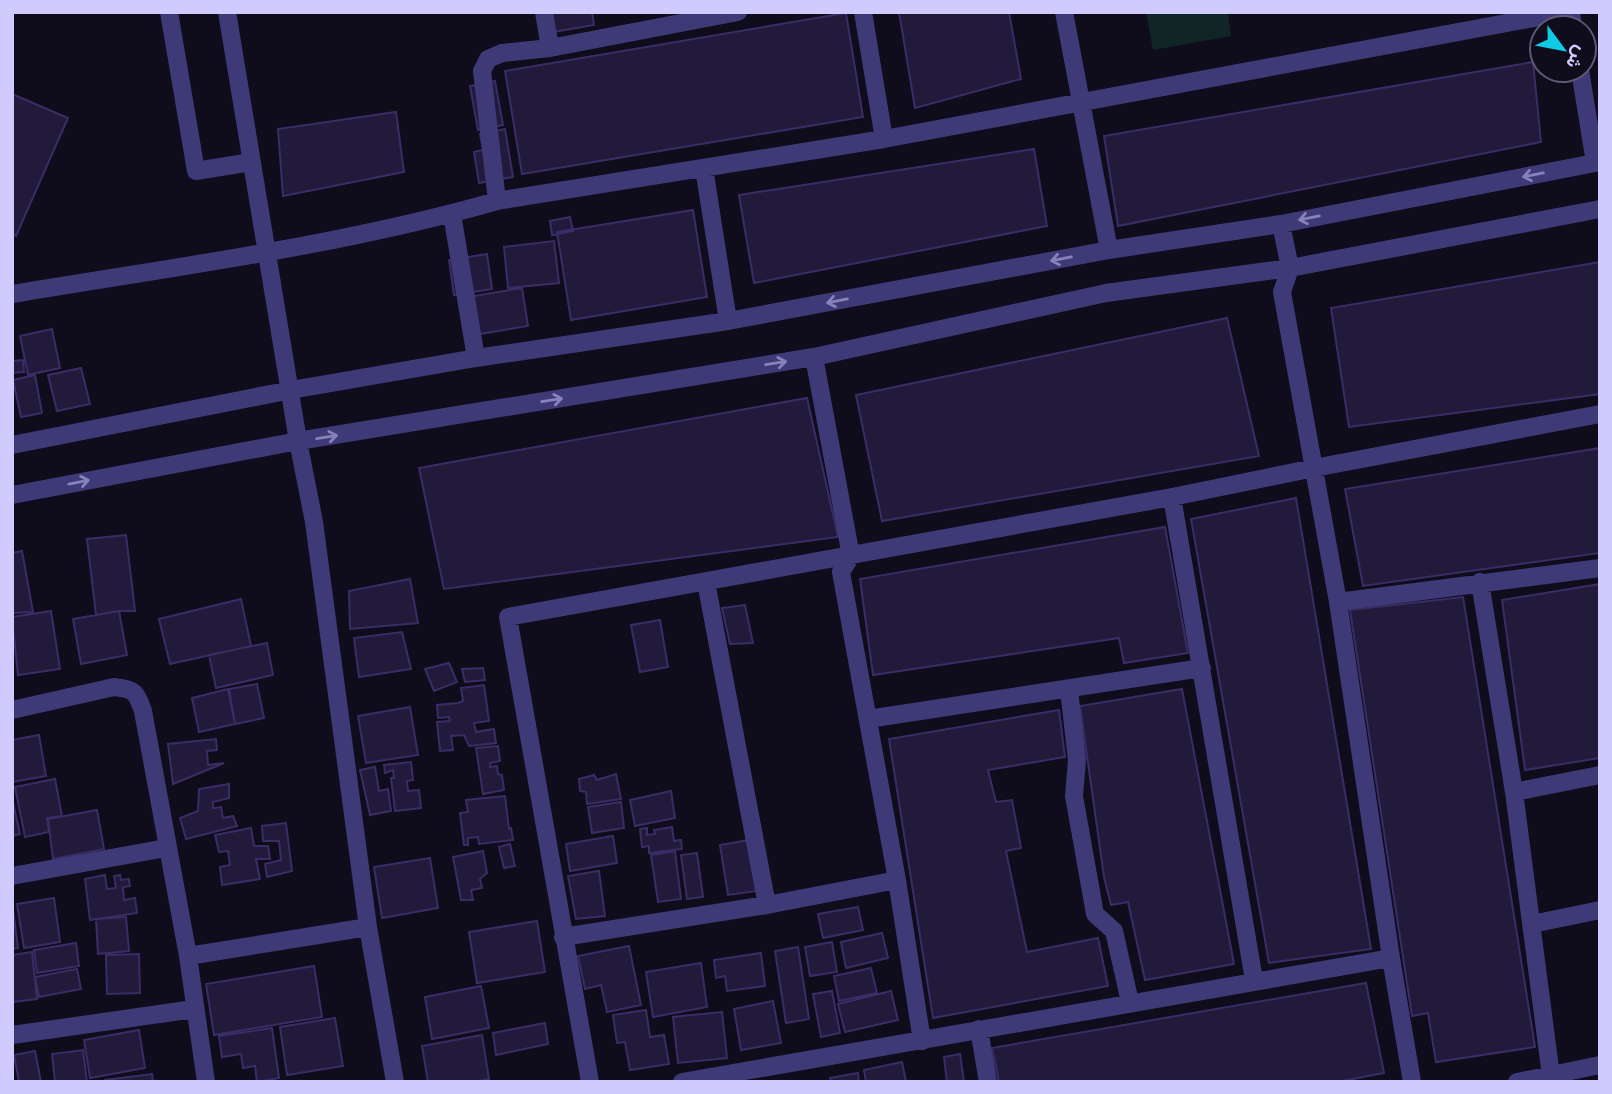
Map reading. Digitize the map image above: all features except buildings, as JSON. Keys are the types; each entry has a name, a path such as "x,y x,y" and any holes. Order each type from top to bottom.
{"street":[{"path":"169,12 195,171 251,162"},
{"path":"227,12 298,441 314,522 368,927 395,1082"},
{"path":"544,12 550,48"},
{"path":"497,201 482,71 488,59 502,52 550,48 715,14 738,12"},
{"path":"863,12 884,139"},
{"path":"1064,12 1109,250"},
{"path":"12,294 266,252 452,214 497,201 884,139 1568,12"},
{"path":"12,445 291,390 476,358 728,321 1109,250 1281,224 1598,162 1583,84"},
{"path":"704,168 728,321"},
{"path":"12,495 298,441 814,357 1106,293 1290,268 1600,209"},
{"path":"452,214 476,358"},
{"path":"1281,224 1290,268 1282,292 1338,602 1412,1082"},
{"path":"814,357 851,556 841,572 897,880 922,1041"},
{"path":"590,1082 508,617 1172,497 1600,414"},
{"path":"1172,497 1255,980"},
{"path":"1338,602 1600,568"},
{"path":"706,582 767,905"},
{"path":"1480,582 1514,792 1551,1076"},
{"path":"868,719 1202,668"},
{"path":"12,710 114,687 131,689 137,696 143,711 166,848 188,956 206,1082"},
{"path":"1069,690 1077,760 1074,796 1096,914 1114,932 1130,1002"},
{"path":"1514,792 1600,775"},
{"path":"12,876 166,848"},
{"path":"563,937 767,905 897,880"},
{"path":"1532,924 1600,910"},
{"path":"188,956 368,927"},
{"path":"682,1082 1391,958"},
{"path":"12,1035 194,1009"},
{"path":"979,1030 988,1082"},
{"path":"1517,1082 1600,1065"}],"green space":[{"path":"1146,12 1228,12 1231,36 1153,50"}]}
